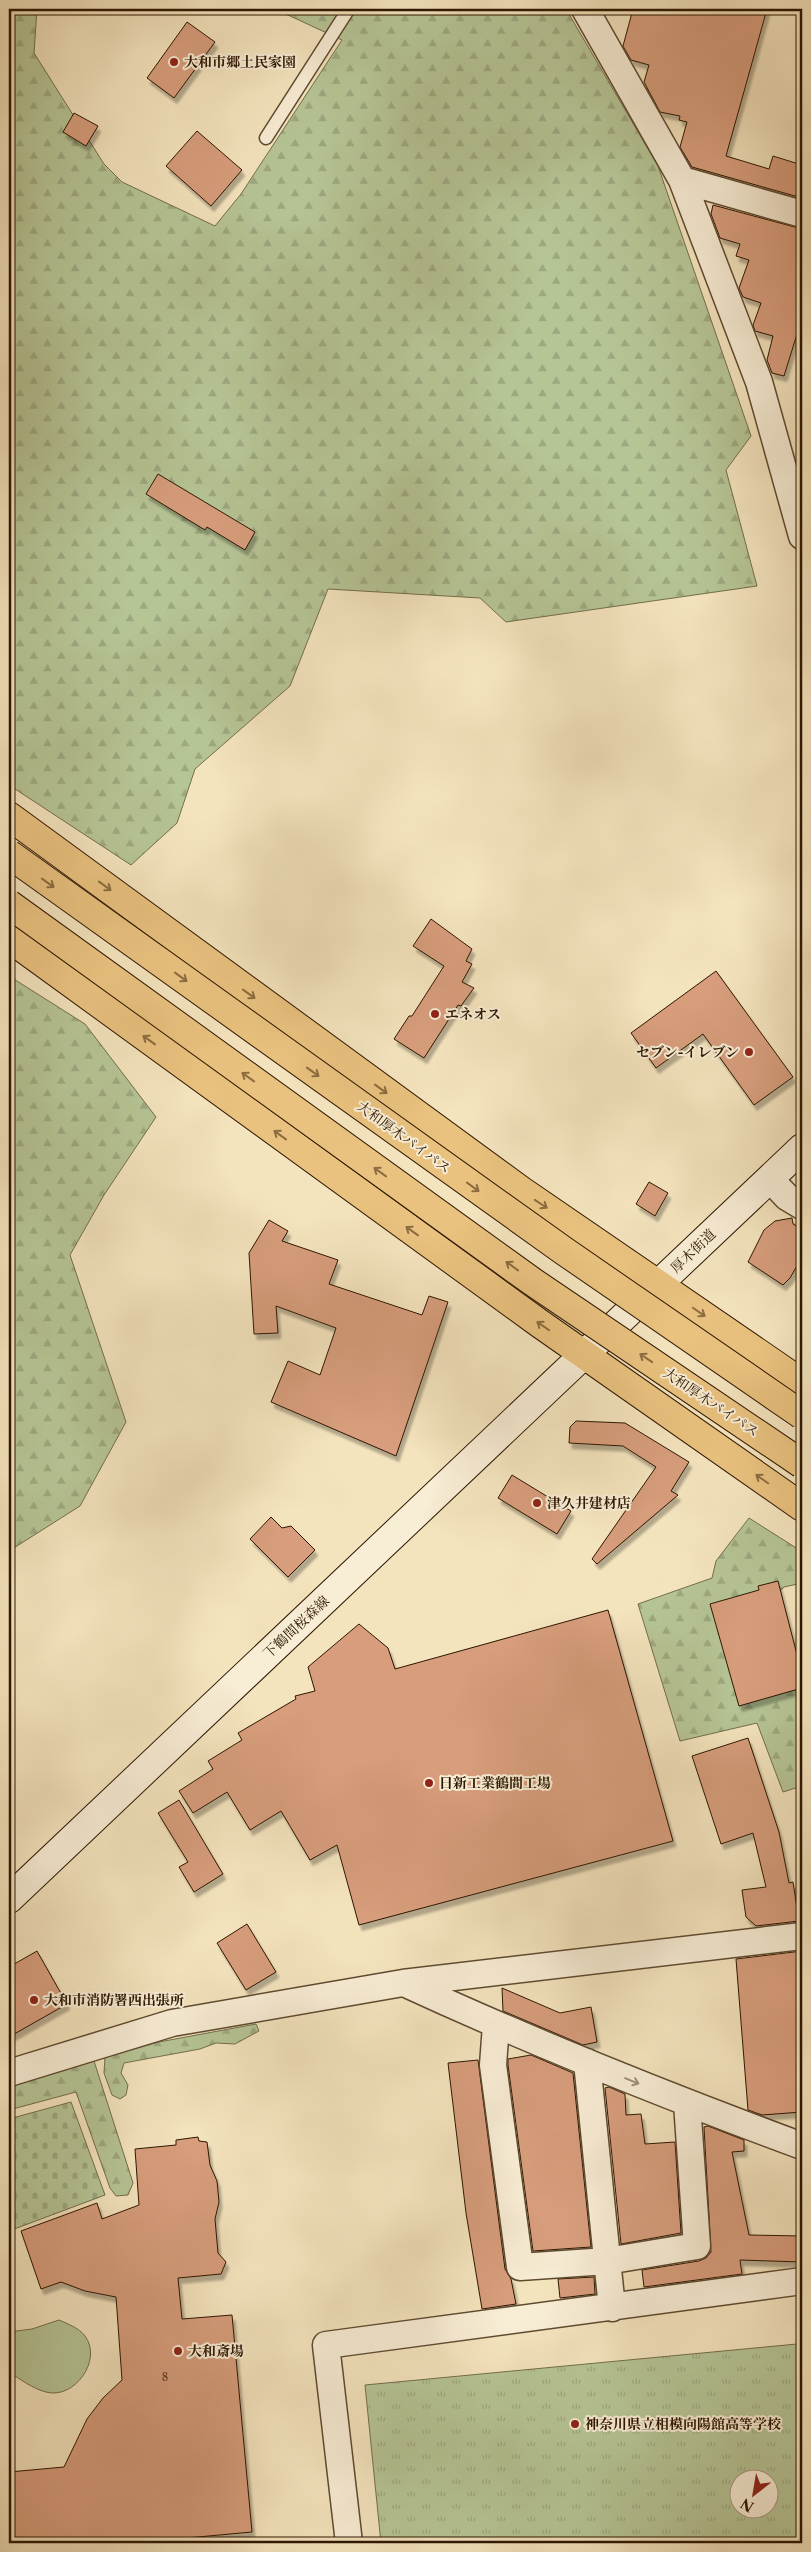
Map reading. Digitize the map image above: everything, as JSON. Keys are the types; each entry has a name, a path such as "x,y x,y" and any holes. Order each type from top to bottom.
{"highway":[{"path":"9,816 522,1191 802,1383"},
{"name":"大和厚木バイパス","path":"9,854 564,1251 802,1415"},
{"name":"大和厚木バイパス","path":"9,904 533,1282 802,1464"},
{"path":"9,938 584,1354 802,1507"}],"street":[{"path":"585,9 682,180 759,382 802,536"},
{"path":"682,180 802,214"},
{"name":"厚木街道","path":"584,1354 802,1148"},
{"path":"770,1179 787,1197 802,1206"},
{"name":"下鶴間桜森線","path":"9,1899 584,1354"},
{"path":"9,2073 172,2023 403,1983 802,1936"},
{"path":"403,1983 496,2026 687,2103 802,2146"},
{"path":"496,2026 493,2065 520,2267 607,2261 697,2246 687,2103"},
{"path":"587,2062 612,2308"},
{"path":"348,2543 326,2345 802,2281"}],"lane":[{"path":"266,138 348,10 346,9"}],"green space":[{"path":"9,9 37,9 34,53 104,164 122,182 215,226 241,194 342,40 288,15 260,9 566,9 658,166 751,436 726,470 757,586 506,622 480,598 328,589 290,686 195,769 177,823 131,865 9,785"},
{"path":"9,976 85,1024 156,1117 104,1195 70,1255 126,1422 80,1506 9,1551"},
{"path":"749,1518 801,1551 802,1555 802,1583 784,1587 768,1602 802,1708 802,1786 783,1792 757,1723 680,1741 638,1604 712,1578 716,1561"},
{"path":"256,2024 259,2031 235,2044 216,2043 200,2049 124,2063 121,2073 128,2085 126,2095 120,2099 112,2095 104,2073 105,2057 159,2042"},
{"path":"94,2061 133,2183 128,2195 116,2196 110,2188 76,2092 9,2110 9,2086"},
{"path":"71,2102 105,2195 9,2231 9,2119"},
{"path":"59,2320 77,2328 85,2336 90,2346 88,2366 83,2376 66,2390 56,2393 41,2391 9,2372 9,2332 32,2329"},
{"name":"神奈川県立相模向陽館高等学校","path":"797,2344 802,2395 802,2543 381,2543 365,2385"}],"building":[{"path":"633,9 767,9 726,156 769,169 773,156 802,165 802,198 692,167 680,147 687,122 679,120 680,116 660,112 644,82 649,65 631,60 623,46"},
{"path":"187,22 215,42 174,98 147,78"},
{"path":"74,113 98,126 86,146 63,132"},
{"path":"197,131 242,170 211,206 166,166"},
{"path":"713,205 802,229 802,318 784,376 772,373 767,360 773,336 755,331 753,325 761,303 743,297 739,288 749,260 736,256 740,244 720,238 711,214"},
{"path":"158,474 255,532 245,550 207,527 205,530 146,494"},
{"path":"431,919 472,949 466,961 472,964 462,982 474,988 461,1006 458,1005 424,1058 394,1039 409,1016 412,1016 444,966 413,946"},
{"path":"716,971 793,1077 754,1105 703,1034 656,1068 631,1033"},
{"path":"649,1182 668,1193 655,1216 636,1204"},
{"path":"792,1218 793,1224 802,1229 802,1257 790,1278 783,1285 748,1262 764,1230 775,1221"},
{"path":"269,1220 288,1231 282,1241 338,1260 329,1284 422,1315 429,1296 448,1302 396,1456 271,1402 288,1361 320,1375 336,1328 276,1306 278,1333 254,1334 249,1253"},
{"path":"576,1421 625,1423 689,1462 671,1491 678,1495 597,1564 592,1559 656,1467 623,1446 569,1443 570,1427"},
{"path":"512,1475 571,1511 557,1534 498,1498"},
{"path":"271,1517 282,1528 291,1526 315,1550 288,1577 250,1539"},
{"path":"778,1581 802,1674 802,1688 739,1706 710,1604 759,1590 758,1586"},
{"path":"608,1610 673,1841 359,1925 337,1845 310,1860 281,1811 250,1830 227,1792 193,1813 179,1791 213,1769 208,1761 242,1740 238,1733 296,1699 295,1696 315,1691 308,1667 359,1624 388,1648 395,1669"},
{"path":"748,1738 779,1832 789,1883 793,1882 799,1921 756,1926 746,1917 742,1890 766,1887 753,1833 721,1844 692,1756"},
{"path":"179,1800 223,1874 194,1892 179,1867 188,1862 158,1813"},
{"path":"247,1924 276,1972 246,1990 217,1943"},
{"path":"37,1951 67,2004 9,2037 9,1967"},
{"path":"802,1951 802,2112 762,2115 748,2110 736,1959"},
{"path":"502,1988 560,2013 591,2007 597,2042 583,2045 503,2011"},
{"path":"531,2055 573,2073 591,2247 533,2251 508,2065 508,2059"},
{"path":"478,2060 505,2269 511,2279 516,2304 482,2309 466,2213 448,2063"},
{"path":"609,2087 625,2094 626,2115 641,2114 645,2144 675,2142 681,2233 621,2244 605,2088"},
{"path":"708,2126 744,2140 744,2151 732,2152 749,2235 802,2236 801,2262 740,2260 742,2274 644,2287 642,2270 699,2261 706,2258 711,2252 704,2127"},
{"name":"大和斎場","path":"198,2137 199,2141 207,2142 210,2165 217,2181 219,2202 215,2219 218,2253 226,2262 221,2274 178,2278 182,2319 232,2315 252,2532 132,2543 9,2543 9,2472 64,2467 87,2419 103,2398 122,2380 116,2297 85,2291 61,2282 41,2289 21,2231 97,2203 102,2219 139,2205 135,2149 176,2145 176,2140"},
{"path":"594,2277 595,2294 560,2298 558,2279"}],"place":[{"name":"大和市郷土民家園","path":"174,62"},
{"name":"エネオス","path":"435,1014"},
{"name":"セブン-イレブン","path":"749,1052"},
{"name":"津久井建材店","path":"537,1503"},
{"name":"日新工業鶴間工場","path":"429,1783"},
{"name":"大和市消防署西出張所","path":"34,2000"},
{"name":"大和斎場","path":"178,2351"},
{"name":"神奈川県立相模向陽館高等学校","path":"575,2424"}]}
